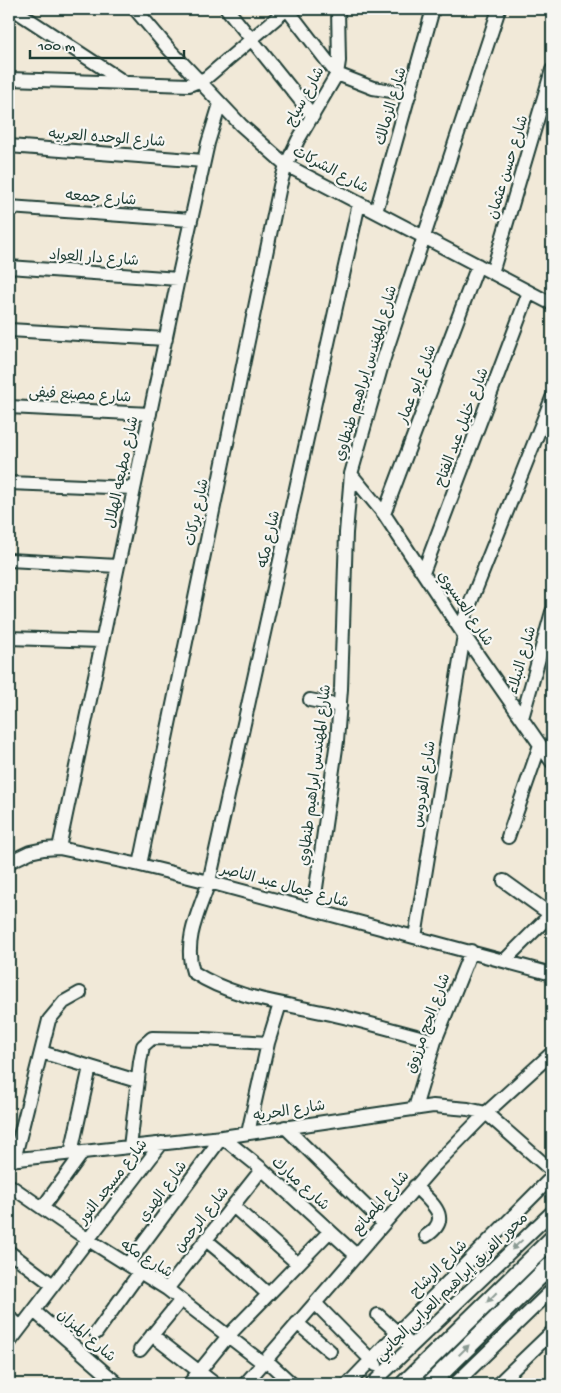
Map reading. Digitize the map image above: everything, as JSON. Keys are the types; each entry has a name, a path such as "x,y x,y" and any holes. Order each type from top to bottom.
{"main road":[{"path":"404,1384 552,1239"},
{"path":"430,1384 552,1264"}],"street":[{"path":"13,9 125,83"},
{"name":"شارع الشركات","path":"135,9 220,104 262,146 286,165 552,304"},
{"path":"227,9 313,116"},
{"path":"9,79 175,85 200,82 287,9 337,74 373,88 410,94"},
{"name":"شارع سياج","path":"286,165 298,140 337,74 339,61 338,9"},
{"name":"شارع الزمالك","path":"376,212 433,9"},
{"name":"شارع المهندس ابراهيم طنطاوي","path":"313,909 337,741 344,634 346,533 351,474 383,361 499,9"},
{"name":"شارع حسن عثمان","path":"492,273 552,70"},
{"name":"شارع مطبعه الهلال","path":"59,848 178,279 213,123 220,104"},
{"name":"شارع الوحده العربيه","path":"9,146 204,161"},
{"name":"شارع بركات","path":"140,865 280,186 286,165"},
{"name":"شارع مكه","path":"280,1004 255,998 206,980 193,972 189,956 191,934 209,882 359,203"},
{"name":"شارع جمعه","path":"9,207 191,220"},
{"name":"شارع ابو عمار","path":"384,514 478,265"},
{"name":"شارع دار العواد","path":"9,267 178,279"},
{"name":"شارع خليل عبد الفتاح","path":"423,573 528,292"},
{"path":"9,330 166,339"},
{"name":"شارع الفردوس","path":"415,938 462,632 552,398"},
{"name":"شارع مصنع فيفى","path":"9,407 150,414"},
{"name":"شارع العسيوي","path":"351,474 384,514 462,632 552,762"},
{"path":"9,483 134,488"},
{"path":"9,560 117,566"},
{"name":"شارع النبلاء","path":"522,718 552,612"},
{"path":"9,638 101,641"},
{"path":"310,700 340,706"},
{"path":"508,837 540,744"},
{"name":"شارع جمال عبد الناصر","path":"9,862 30,852 59,848 209,882 552,974"},
{"path":"504,881 551,914 505,960"},
{"name":"شارع الحج مرزوق","path":"415,1108 435,1041 472,951"},
{"path":"11,1160 52,1015 64,1002 80,993"},
{"path":"248,1133 268,1043 280,1004 329,1013 435,1041"},
{"path":"130,1147 143,1046 152,1038 268,1043"},
{"path":"41,1052 137,1081"},
{"name":"شارع المصانع","path":"245,1384 416,1186 486,1113 552,1053"},
{"path":"43,1208 77,1153 90,1067"},
{"name":"شارع الحريه","path":"11,1160 222,1137 415,1108 450,1107 486,1113"},
{"path":"486,1113 552,1171"},
{"path":"285,1127 383,1223"},
{"name":"شارع مبارك","path":"222,1137 262,1169 356,1255"},
{"name":"شارع الهدي","path":"128,1264 222,1137"},
{"name":"شارع مسجد النور","path":"9,1342 162,1143"},
{"name":"شارع الرحمن","path":"167,1289 262,1169"},
{"name":"شارع الرشاح","path":"348,1384 552,1177"},
{"name":"شارع مكه","path":"9,1184 87,1239 167,1289 292,1384"},
{"path":"416,1186 438,1211 440,1218 438,1226 426,1236"},
{"path":"233,1206 298,1264"},
{"name":"محور الفريق إبراهيم العرابى الجانبي","path":"372,1384 552,1212"},
{"path":"189,1384 228,1336 330,1231"},
{"path":"206,1240 268,1294"},
{"path":"9,1252 53,1285"},
{"path":"96,1333 140,1272"},
{"path":"456,1384 552,1290"},
{"path":"140,1350 181,1300"},
{"path":"315,1303 383,1373"},
{"name":"شارع الميزان","path":"34,1311 118,1384"},
{"path":"378,1315 411,1345"},
{"path":"9,1317 21,1327"},
{"path":"297,1323 330,1351"},
{"path":"498,1384 552,1332"},
{"path":"152,1335 215,1384"}]}
